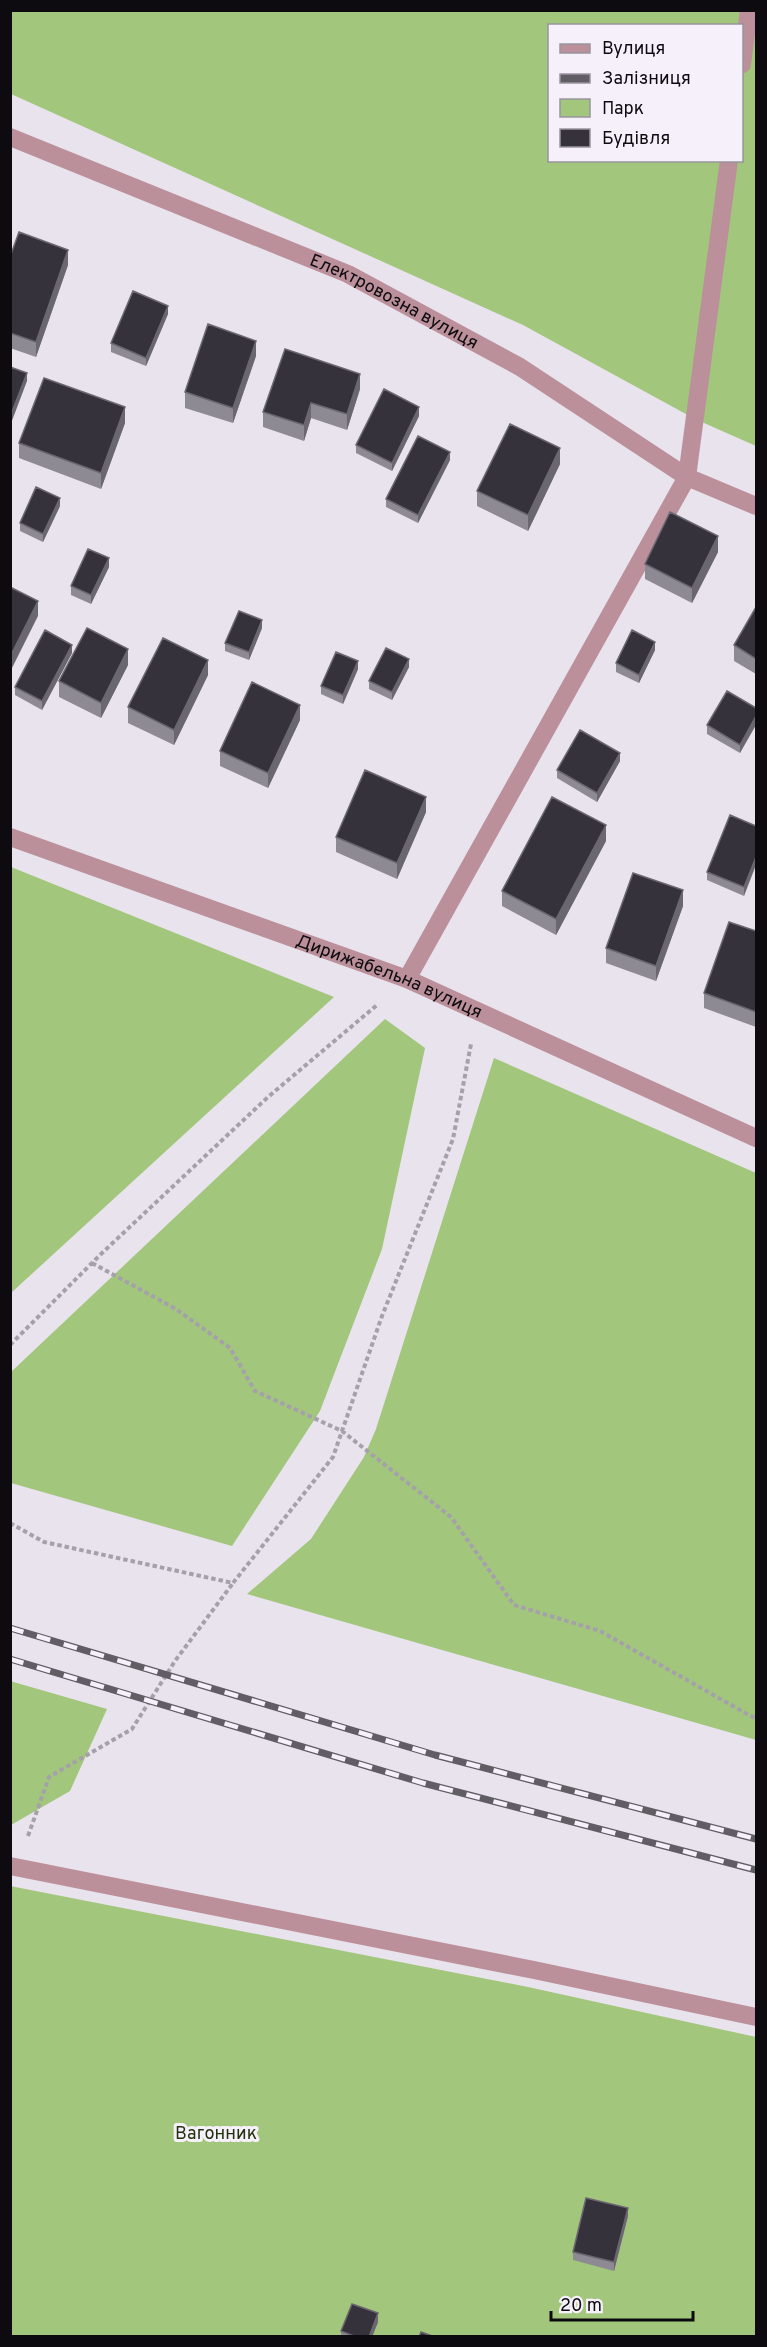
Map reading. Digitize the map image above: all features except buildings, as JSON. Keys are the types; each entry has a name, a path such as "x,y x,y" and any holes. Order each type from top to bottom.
{"street":[{"path":"743,50 749,10"},
{"name":"Електровозна вулиця","path":"10,137 348,274 520,366 687,477 756,506"},
{"path":"407,979 687,477 729,162"},
{"name":"Дирижабельна вулиця","path":"10,837 407,979 756,1138"},
{"path":"14,1866 756,2017"}],"path":[{"path":"10,1345 92,1263 268,1097 407,979"},
{"path":"14,1866 50,1777 132,1729 176,1661 333,1457 382,1316 453,1139 477,1010"},
{"path":"92,1263 177,1309 230,1348 255,1391 342,1431 450,1517 514,1605 600,1631 756,1719"},
{"path":"10,1523 44,1542 233,1584"}],"green space":[{"path":"11,11 756,11 756,446 695,419 523,325 11,94"},
{"path":"11,867 334,997 11,1293"},
{"path":"385,1019 425,1048 382,1249 320,1411 232,1546 11,1483 11,1372"},
{"path":"494,1058 756,1173 756,1740 247,1594 311,1539 364,1457 376,1429"},
{"path":"10,1681 107,1709 70,1791 11,1825"},
{"name":"Вагонник","path":"10,1886 528,1987 756,2037 756,2336 11,2336"}],"railway":[{"path":"10,1628 435,1755 756,1839"},
{"path":"10,1659 423,1783 756,1870"}]}
